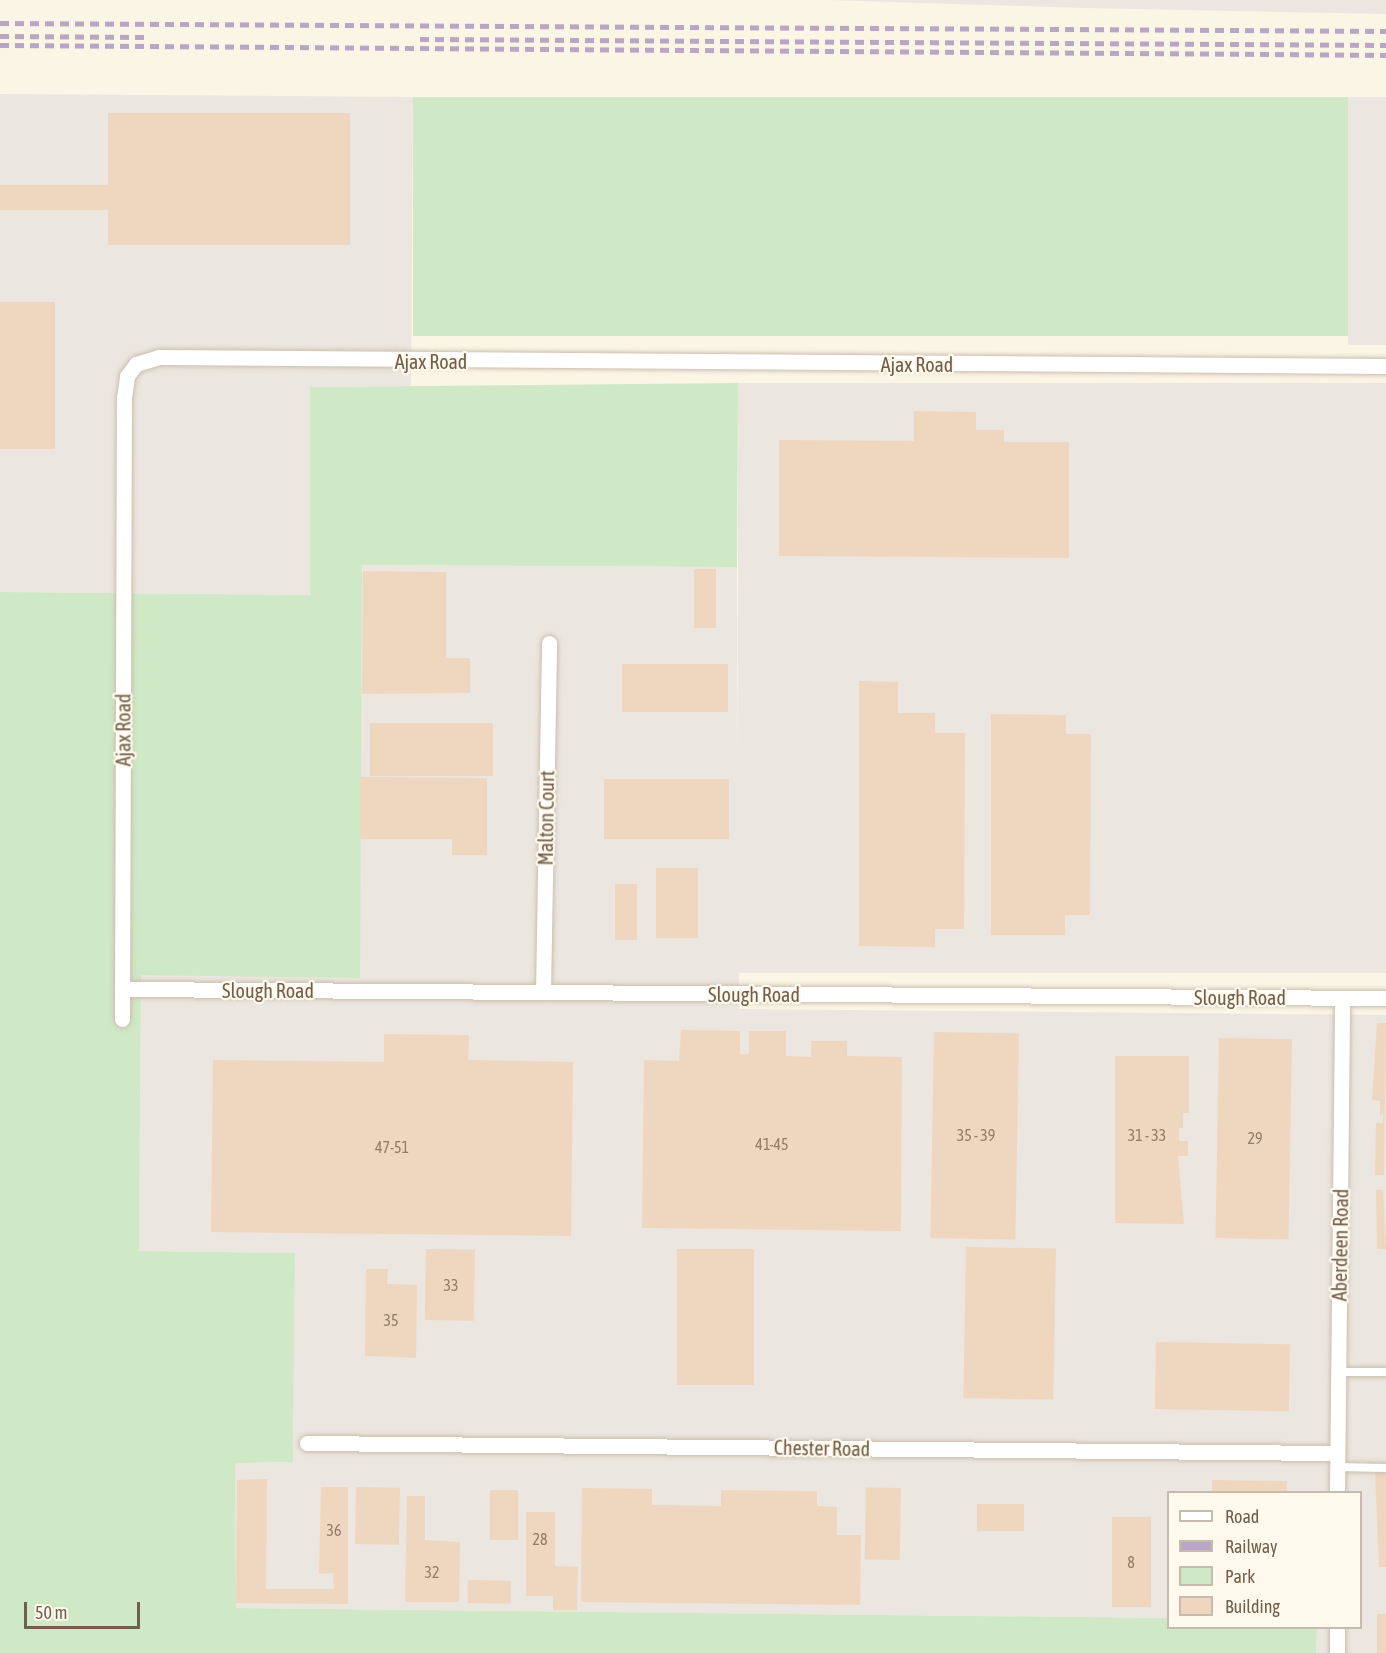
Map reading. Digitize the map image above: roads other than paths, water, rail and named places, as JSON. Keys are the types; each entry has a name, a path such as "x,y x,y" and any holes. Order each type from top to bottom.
{"street":[{"name":"Ajax Road","path":"122,1019 124,398 130,370 142,361 159,357 1386,366"},
{"name":"Malton Court","path":"543,992 549,643"},
{"name":"Slough Road","path":"122,989 1386,998"},
{"name":"Aberdeen Road","path":"1337,1491 1342,998"},
{"name":"Chester Road","path":"307,1443 1337,1460"},
{"path":"1337,1629 1337,1653"}],"lane":[{"path":"1338,1372 1386,1372"},
{"path":"1337,1460 1386,1468"}],"railway":[{"path":"0,23 1386,31"},
{"path":"0,36 147,37"},
{"path":"420,39 1386,45"},
{"path":"0,45 1386,55"}]}
